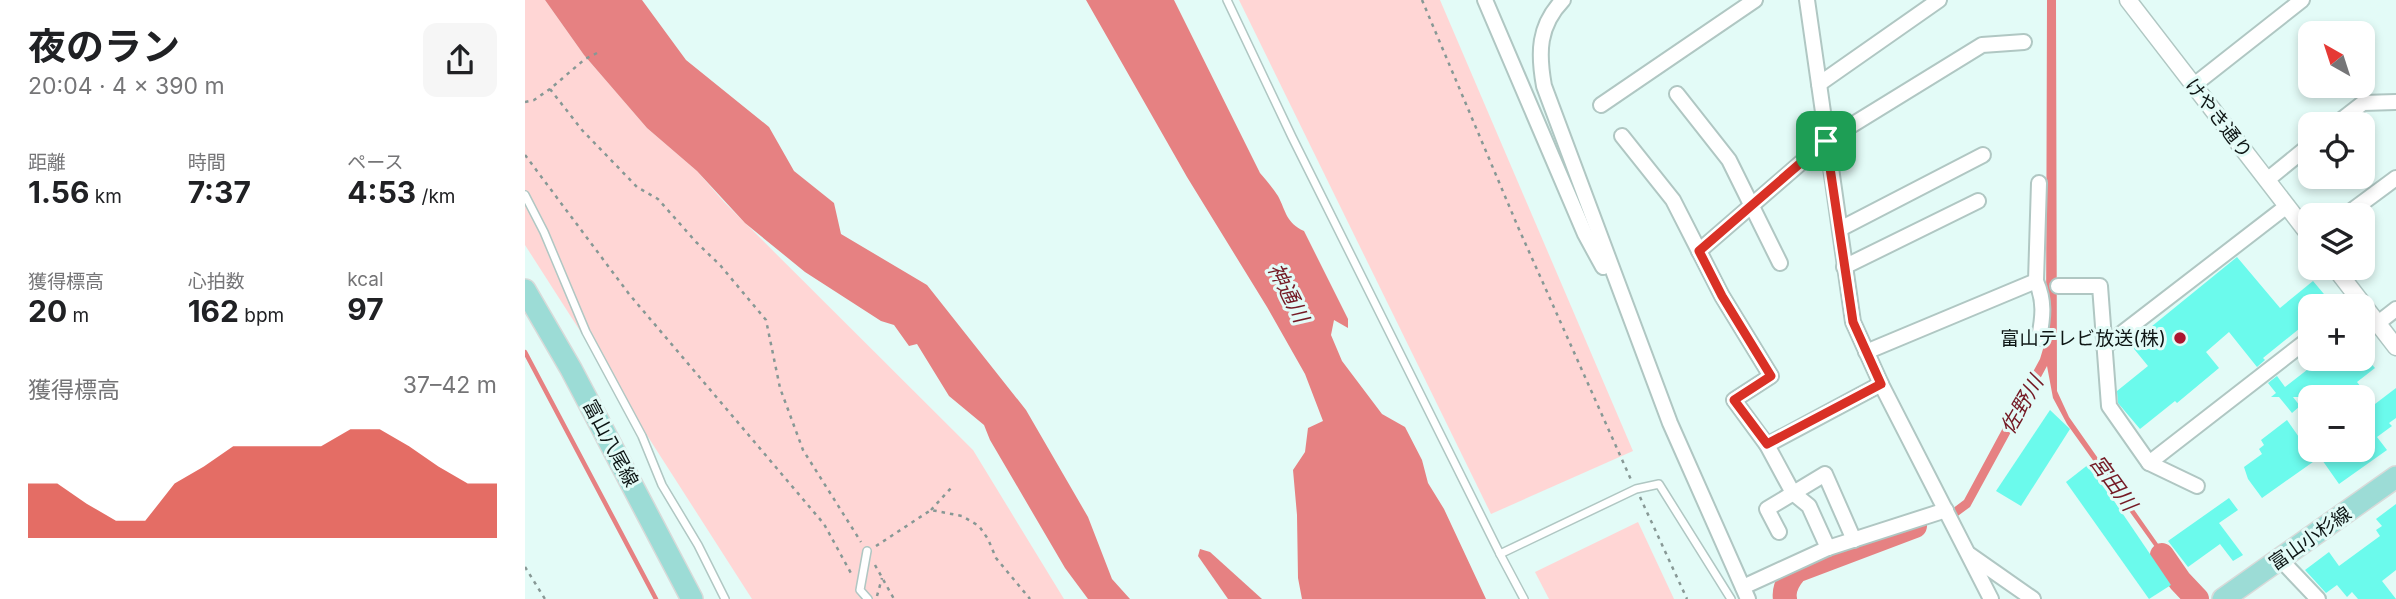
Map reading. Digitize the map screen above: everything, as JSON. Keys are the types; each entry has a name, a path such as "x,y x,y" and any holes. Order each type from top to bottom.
{"main road":[{"name":"富山八尾線","path":"525,290 571,369 692,599"},
{"name":"富山小杉線","path":"2223,599 2396,477"}],"street":[{"path":"1485,0 1585,234 1627,309"},
{"path":"1601,105 1755,0"},
{"path":"1807,0 1853,322 1881,384 1991,599"},
{"path":"1819,84 1939,0"},
{"name":"けやき通り","path":"2128,0 2298,220"},
{"path":"2194,85 2302,0"},
{"path":"1560,1 1550,15 1540,42 1539,58 1544,86 1670,424 1745,593 1828,548 1946,510"},
{"path":"1699,251 1826,141 1982,45 2024,42"},
{"path":"1677,94 1729,160 1780,262"},
{"path":"2352,112 2364,103 2396,102"},
{"path":"1622,136 1673,200 1722,296 1771,376 1734,400 1767,444 1793,493 1809,506 1828,548"},
{"path":"1840,229 1983,155"},
{"path":"2267,180 2298,155"},
{"path":"2362,203 2396,178"},
{"path":"2039,183 2036,281 2041,292 2044,313 2039,338"},
{"path":"1844,267 1977,201"},
{"path":"2104,347 2287,205"},
{"path":"1866,352 2036,281"},
{"path":"2058,286 2100,286 2109,406 2149,463 2197,486"},
{"path":"2378,323 2396,309"},
{"path":"2375,320 2396,347"},
{"path":"2149,463 2298,347"},
{"path":"1767,444 1881,384"},
{"path":"1779,532 1767,509 1825,474 1854,540"},
{"path":"1969,554 2033,599"},
{"path":"2280,559 2318,599"}],"lane":[{"path":"1227,0 1292,137 1524,599"},
{"path":"525,195 544,232 586,332 642,436 662,485 698,545 725,599"},
{"path":"1500,554 1636,489 1659,484 1731,599"},
{"path":"867,551 860,590 868,599"}],"path":[{"path":"1422,0 1518,227 1687,599"},
{"path":"525,102 534,100 551,89 585,59 597,53"},
{"path":"551,89 582,130 637,187 658,199 720,265 766,320 780,388 803,450 867,551 893,598"},
{"path":"525,155 629,294 824,524 860,590"},
{"path":"525,161 531,162"},
{"path":"867,551 882,544 931,510 951,488"},
{"path":"931,510 962,516 979,526 988,538 996,558 1030,599"},
{"path":"525,567 545,599"},
{"path":"876,599 882,577"}],"shaded area":[{"path":"525,0 545,0 584,55 647,128 697,171 724,202 973,450 1064,599 752,599 525,245"},
{"path":"1239,0 1440,0 1633,451 1491,514"},
{"path":"1638,522 1674,599 1549,599 1535,572"}],"water":[{"path":"545,0 642,0 686,60 769,127 794,171 834,203 841,234 927,285 1026,410 1088,517 1112,579 1130,599 1088,599 1065,568 990,440 984,425 949,396 917,344 909,346 894,325 881,321 805,272 745,223 697,171 647,128 584,55"},
{"name":"神通川","path":"1086,0 1174,0 1260,173 1278,196 1290,220 1304,231 1348,319 1348,328 1334,320 1331,335 1342,361 1382,414 1405,427 1422,460 1428,483 1444,509 1486,599 1302,599 1298,578 1293,470 1305,452 1308,428 1323,421 1305,374 1187,177"},
{"path":"2047,0 2056,0 2057,391 2069,417 2184,578 2184,583 2178,583 2067,424 2053,398 2047,366 1970,507 1955,518 1952,509 1964,500 2040,359 2046,339"},
{"path":"1200,549 1210,552 1262,599 1228,599 1198,556"},
{"path":"1811,559 1816,567 1797,578 1791,587 1789,599 1779,599 1781,584 1788,574"}],"building":[{"name":"富山テレビ放送(株)","path":"2237,257 2280,308 2313,281 2324,294 2298,294 2298,330 2263,358 2265,360 2257,367 2229,332 2206,352 2219,368 2140,429 2118,403 2117,391 2148,366 2130,344"},
{"path":"2306,371 2371,371 2357,382 2359,385 2298,385 2298,397 2293,397 2298,408 2292,413 2279,397 2271,397 2276,393 2268,383 2277,376 2285,387"},
{"path":"2396,388 2396,418 2389,423 2392,426 2377,437 2387,450 2375,458 2375,404"},
{"path":"2050,410 2070,429 2021,506 1996,491"},
{"path":"2287,420 2298,436 2298,462 2313,462 2262,498 2248,479 2244,467 2262,454 2259,449 2264,445 2261,440"},
{"path":"2324,462 2370,462 2339,484"},
{"path":"2089,464 2171,585 2149,599 2066,482"},
{"path":"2229,498 2238,510 2219,523 2243,555 2233,561 2220,544 2188,567 2168,541"},
{"path":"2396,504 2396,570 2382,581 2396,599 2358,599 2352,592 2347,597 2337,585 2326,593 2305,570 2329,552 2339,566 2380,536 2376,530 2382,526 2376,519"}],"waterway":[{"path":"525,352 656,599"},
{"name":"佐野川","path":"1785,599 1787,584 1796,571 1915,526"},
{"name":"宮田川","path":"2162,555 2197,599"}],"place":[{"name":"富山テレビ放送(株)","path":"2180,338"}],"route":[{"path":"1826,141 1853,322 1881,384 1767,444 1734,400 1771,376 1722,296 1699,251 1826,141"}]}
